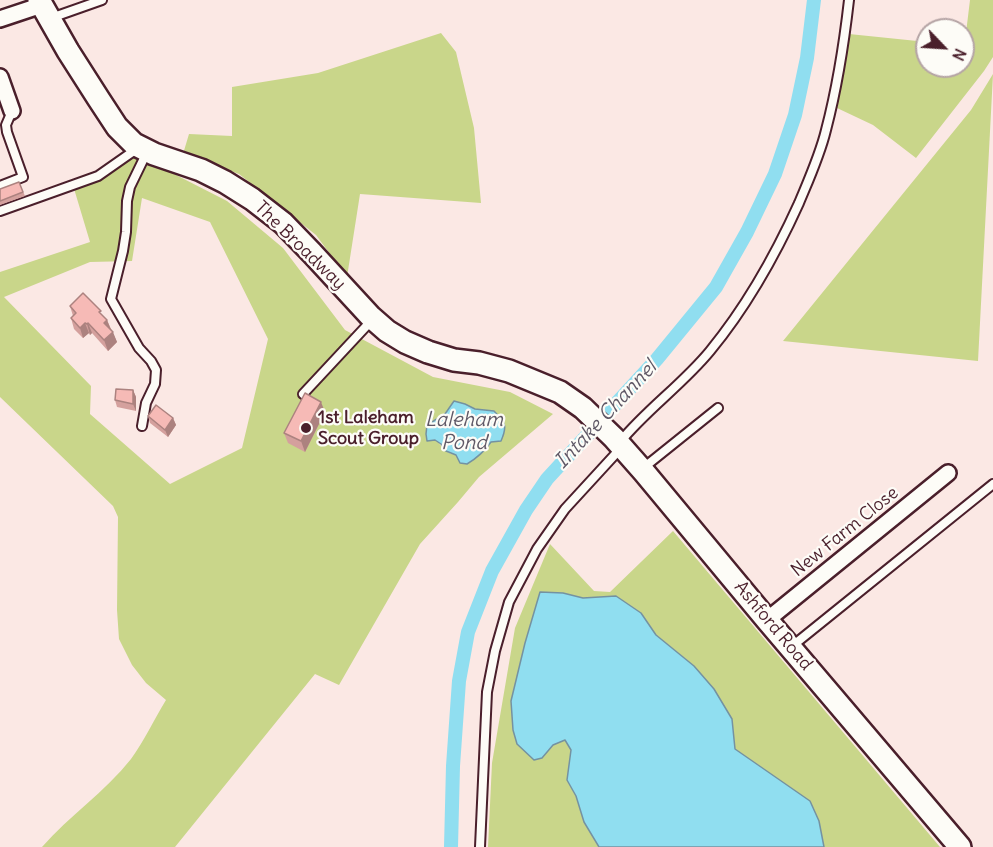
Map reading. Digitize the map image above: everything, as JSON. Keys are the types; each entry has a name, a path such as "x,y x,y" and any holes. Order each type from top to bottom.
{"main road":[{"name":"The Broadway","path":"43,8 117,127 144,149 201,170 252,199 312,252 373,319 387,331 428,352 454,360 479,363 509,371 560,392 583,408"},
{"name":"Ashford Road","path":"583,408 619,443 960,847"}],"street":[{"path":"0,19 43,8"},
{"path":"0,77 12,111"},
{"name":"New Farm Close","path":"767,620 948,473"}],"lane":[{"path":"43,8 102,0"},
{"path":"480,847 487,692 495,651 509,602 537,549 565,509 631,428 708,353 741,309 777,250 805,189 826,131 839,73 849,0"},
{"path":"0,186 23,177 6,125 12,111"},
{"path":"0,211 98,176 144,149"},
{"path":"142,426 146,403 155,384 156,370 139,348 111,299 123,251 130,187 144,149"},
{"path":"303,394 373,319"},
{"path":"641,470 718,408"},
{"path":"791,648 993,484"}],"green space":[{"path":"970,0 993,0 993,57 916,158 873,125 837,108 849,34 915,41 915,78 975,78 975,18 968,18"},
{"path":"441,33 456,52 474,128 481,203 360,194 347,277 316,235 239,174 183,154 189,134 232,136 232,87 318,73"},
{"path":"993,74 978,361 783,341 971,110"},
{"path":"133,153 227,201 283,248 345,330 433,377 510,392 553,414 479,477 420,544 339,685 315,674 175,847 42,847 121,771 131,759 166,700 146,683 132,665 119,639 118,517 113,506 0,397 0,272 90,242 72,182 104,172","holes":["142,198 210,222 268,339 242,448 170,484 90,414 91,386 4,297 90,262 132,261","465,404 475,409 494,411 491,442 486,450 465,454 450,453 435,440 436,419"]},
{"path":"673,531 940,847 824,847 819,821 735,749 732,719 694,666 656,635 641,613 616,596 583,598 563,593 541,592 525,643 511,701 513,730 542,758 553,745 565,740 571,750 567,780 576,796 584,822 599,847 488,847 492,763 515,628 550,544 594,591 610,592"}],"water":[{"name":"Laleham Pond","path":"454,401 475,409 494,411 504,424 501,441 491,442 480,455 467,464 460,463 456,455 446,451 435,440 427,441 427,425 445,414"},
{"path":"540,592 563,593 583,598 616,596 641,613 656,635 694,666 714,689 732,719 735,749 810,801 819,821 824,847 599,847 584,822 576,796 567,780 571,750 565,740 553,745 542,758 534,760 517,744 513,730 511,701"}],"building":[{"path":"19,182 23,192 0,201 0,189"},
{"path":"83,293 101,311 99,312 107,320 104,323 113,332 104,340 88,323 80,328 71,318 76,313 70,306"},
{"path":"116,389 133,390 133,404 115,400"},
{"path":"305,393 321,402 301,441 284,433"},
{"path":"156,405 173,418 165,430 148,416"}],"waterway":[{"name":"Intake Channel","path":"451,847 453,766 459,681 468,632 492,571 526,510 547,479 657,359 716,287 747,232 775,174 795,115 807,58 814,0"}],"place":[{"name":"1st Laleham Scout Group","path":"306,428"}]}
